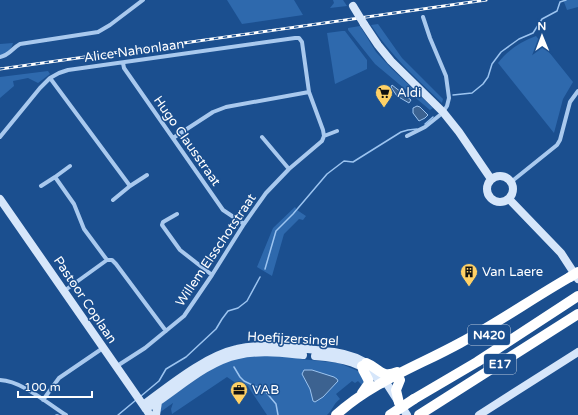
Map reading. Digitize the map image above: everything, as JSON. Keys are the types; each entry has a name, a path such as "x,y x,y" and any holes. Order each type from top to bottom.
{"highway":[{"name":"N420","path":"385,383 406,370 475,335 575,277"},
{"name":"N420","path":"385,383 400,380 458,352 493,332 575,277"},
{"name":"E17","path":"390,415 477,362 576,297"},
{"name":"E17","path":"421,414 577,315"},
{"path":"358,397 369,383 368,378 363,371 364,364 370,364 379,372 386,375 406,370"},
{"path":"399,403 396,390 400,380"},
{"path":"336,415 358,397 385,383"}],"street":[{"path":"0,57 7,56 14,47 20,44 98,32 110,25 143,0"},
{"path":"351,3 378,45 391,61 459,132 491,179"},
{"path":"407,136 425,128 447,106 449,98 446,76 423,17"},
{"name":"Alice Nahonlaan","path":"0,137 50,78 68,70 299,38 302,42 309,92"},
{"name":"Hugo Clausstraat","path":"123,63 124,68 223,210 244,224"},
{"path":"50,78 130,186"},
{"path":"511,182 560,140 570,102 578,91"},
{"path":"173,138 213,112 226,106 309,92 324,136"},
{"name":"Willem Elsschotstraat","path":"116,367 145,348 184,316 266,193 289,168 322,141 324,136 337,131"},
{"path":"262,137 289,168"},
{"path":"41,186 70,166"},
{"path":"113,200 146,175"},
{"path":"496,176 502,176 508,178 511,182 513,191 509,199 499,202 494,201 489,197 487,185 491,179 496,176"},
{"path":"55,177 74,204 84,229 107,260"},
{"name":"Pastoor Coplaan","path":"0,199 146,409"},
{"path":"509,199 561,253 575,277"},
{"path":"177,214 164,222 162,225 180,250 212,275"},
{"path":"64,291 107,260 112,260 166,331"},
{"path":"43,400 59,378 103,347"},
{"name":"Hoefijzersingel","path":"146,409 200,366 225,352 237,349 262,347 346,354 364,364 385,383 407,415"},
{"path":"479,415 578,352"},
{"name":"Hoefijzersingel","path":"146,409 214,364 239,355 249,353 268,353 321,356 364,364"},
{"path":"0,380 7,380 22,386 66,415"},
{"name":"Hoefijzersingel","path":"385,383 402,415"},
{"path":"156,415 158,402"}],"shaded area":[{"path":"227,0 294,0 303,15 242,24"},
{"path":"333,0 343,0 347,6 330,8 334,3"},
{"path":"565,0 578,0 578,7 567,10 564,2"},
{"path":"378,24 402,58 443,99 442,103 386,46 371,25"},
{"path":"360,26 376,52 433,108 430,110 375,64 348,30 348,28"},
{"path":"345,31 367,60 367,69 335,84 327,33"},
{"path":"536,36 573,82 563,99 554,133 498,63 515,47"},
{"path":"13,43 11,48 5,54 0,56 0,44"},
{"path":"48,71 50,74 38,83 28,78 13,81 14,86 0,98 0,77"},
{"path":"392,85 411,100 409,103 397,96 391,87"},
{"path":"417,106 428,115 419,121 413,113 413,108"},
{"path":"295,207 306,216 303,220 299,219 284,234 272,276 257,267 273,228"},
{"path":"243,356 283,356 339,363 358,371 364,381 362,385 358,381 355,383 352,381 336,394 340,399 335,403 327,415 267,415 247,385 243,388 227,377 172,414 171,409 173,403 159,413 158,408 163,402 217,365"},
{"path":"304,370 312,370 334,377 338,381 323,397 315,402 313,401 310,389 302,374"}],"waterway":[{"path":"453,95 472,93 483,84 488,77 492,64 501,52 519,39 533,33 542,19 557,11 560,2 566,0"},
{"path":"425,124 433,117"},
{"path":"265,269 276,231 293,214 327,174 344,161 353,162 401,132 417,129"},
{"path":"141,396 159,381 166,369 186,357 216,329 228,311 238,308 247,301 260,277"},
{"path":"234,367 244,381 265,391 276,404 278,415"},
{"path":"118,415 136,400"}],"railway":[{"path":"0,69 486,0"}],"place":[{"name":"Aldi","path":"384,108"},
{"name":"Van Laere","path":"469,287"},
{"name":"VAB","path":"239,405"}]}
